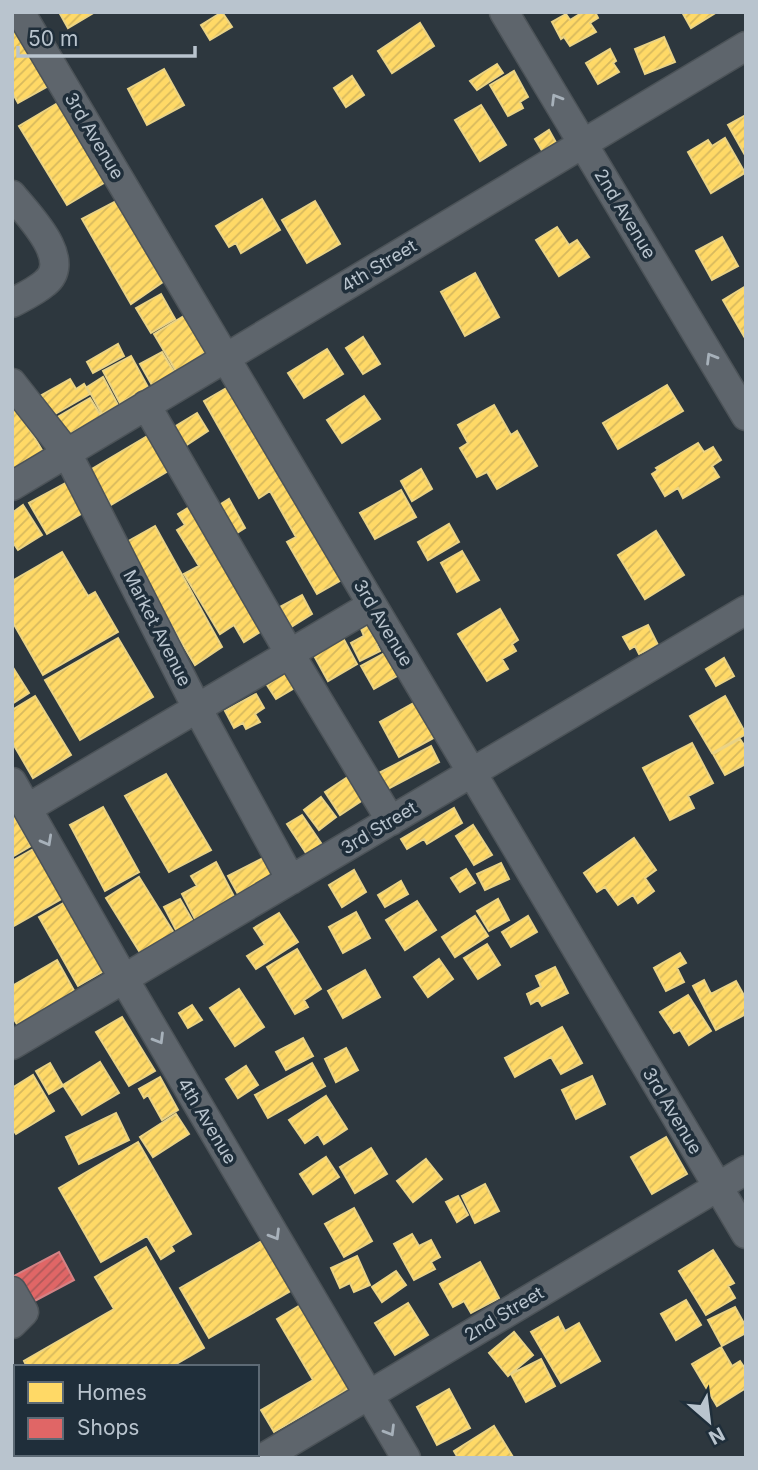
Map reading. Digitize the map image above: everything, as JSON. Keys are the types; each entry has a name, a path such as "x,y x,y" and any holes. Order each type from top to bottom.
{"street":[{"name":"3rd Avenue","path":"20,12 746,1234"},
{"name":"2nd Avenue","path":"504,12 746,416"},
{"name":"4th Street","path":"12,486 746,46"},
{"path":"12,195 45,237 55,256 54,273 46,283 12,303"},
{"name":"Market Avenue","path":"12,383 67,453 197,708 291,880"},
{"path":"146,405 290,654 391,821"},
{"path":"28,808 372,605"},
{"name":"3rd Street","path":"12,1045 746,610"},
{"name":"4th Avenue","path":"12,782 124,979 407,1458"},
{"name":"2nd Street","path":"263,1458 746,1170"},
{"path":"12,1292 24,1312 12,1325"}],"building: Homes":[{"path":"59,12 95,12 68,28"},
{"path":"222,12 232,27 210,40 201,25"},
{"path":"583,12 595,12 598,18 590,23 596,32 570,46 564,37 561,39 552,22 566,14 570,20"},
{"path":"682,12 717,12 691,28"},
{"path":"12,19 50,85 18,103 12,92"},
{"path":"420,23 434,46 392,73 378,51"},
{"path":"664,37 675,62 645,74 635,49"},
{"path":"610,49 616,61 613,63 619,72 598,84 586,63"},
{"path":"497,64 503,73 477,90 470,81"},
{"path":"164,69 184,105 147,125 128,89"},
{"path":"514,71 528,97 520,102 523,108 508,116 490,85"},
{"path":"352,76 364,95 346,107 334,88"},
{"path":"61,101 109,180 67,205 19,126"},
{"path":"481,105 506,145 480,161 455,120"},
{"path":"746,115 746,157 728,125"},
{"path":"549,130 558,146 544,154 535,139"},
{"path":"725,138 745,173 711,193 688,152 708,140 712,146"},
{"path":"262,199 280,230 241,253 236,243 229,247 216,226"},
{"path":"118,200 163,282 131,304 82,219"},
{"path":"315,201 340,244 307,263 282,220"},
{"path":"557,227 569,245 577,240 589,257 559,276 536,240"},
{"path":"722,237 738,266 712,280 696,251"},
{"path":"475,273 499,317 465,336 441,292"},
{"path":"746,286 746,337 745,338 723,300"},
{"path":"161,294 175,319 151,333 136,308"},
{"path":"187,314 209,350 198,357 202,362 179,376 154,334"},
{"path":"363,337 380,364 363,374 346,348"},
{"path":"118,344 124,356 93,373 87,362"},
{"path":"327,349 343,374 304,398 288,373"},
{"path":"162,352 174,372 152,385 140,364"},
{"path":"131,356 148,387 120,403 103,371"},
{"path":"103,377 118,405 102,414 87,387"},
{"path":"70,379 76,389 84,384 90,394 50,417 38,397"},
{"path":"235,383 347,577 317,594 287,542 296,537 270,491 259,498 204,401"},
{"path":"667,385 683,411 618,449 603,423"},
{"path":"364,396 380,419 342,443 327,420"},
{"path":"90,398 101,416 64,437 54,419"},
{"path":"14,404 45,455 12,475 12,405"},
{"path":"494,405 511,435 517,431 537,466 497,489 487,472 477,477 460,448 468,443 458,425"},
{"path":"197,413 208,431 185,446 174,427"},
{"path":"154,432 175,467 111,505 90,470"},
{"path":"698,443 704,452 713,447 721,460 712,466 719,477 683,498 678,488 665,496 652,474 658,470 656,468"},
{"path":"421,469 432,489 412,501 401,481"},
{"path":"71,480 88,510 47,534 29,503"},
{"path":"401,490 416,517 375,539 360,513"},
{"path":"229,499 245,528 232,536 216,507"},
{"path":"196,503 268,627 244,642 234,625 220,634 184,574 199,566 177,530 185,525 178,514"},
{"path":"23,505 42,535 18,550 12,541 12,513"},
{"path":"449,524 459,542 428,560 418,542"},
{"path":"155,526 222,647 195,665 123,544"},
{"path":"656,531 684,575 645,599 618,555"},
{"path":"462,551 479,580 457,592 441,563"},
{"path":"62,552 88,596 95,592 118,632 43,675 12,621 12,581"},
{"path":"302,595 312,614 291,627 280,607"},
{"path":"500,609 518,640 512,644 516,651 502,659 508,669 487,681 458,634"},
{"path":"375,622 385,641 377,645 380,651 360,661 351,643 364,636 361,629"},
{"path":"648,625 658,645 639,654 635,646 630,649 623,637"},
{"path":"342,636 357,664 328,681 312,652"},
{"path":"118,638 153,697 80,740 45,680"},
{"path":"390,650 402,673 374,689 361,666"},
{"path":"724,658 734,676 716,686 706,669"},
{"path":"12,666 29,693 12,704"},
{"path":"288,671 298,686 276,699 267,685"},
{"path":"256,694 264,708 255,714 260,722 246,729 243,723 234,728 225,711"},
{"path":"35,696 71,755 33,778 12,742 12,710"},
{"path":"725,696 746,734 712,753 690,716"},
{"path":"417,701 437,736 399,757 380,722"},
{"path":"740,739 746,748 746,764 725,775 713,754"},
{"path":"692,743 713,783 688,796 694,808 670,820 643,768"},
{"path":"431,746 439,762 386,790 377,774"},
{"path":"357,771 372,794 340,815 325,792"},
{"path":"166,774 211,850 169,872 125,796"},
{"path":"321,797 336,817 319,830 304,810"},
{"path":"103,807 139,872 105,891 70,825"},
{"path":"454,808 462,823 427,844 424,839 407,849 401,839"},
{"path":"12,812 31,846 12,857"},
{"path":"302,815 323,846 308,856 287,824"},
{"path":"473,825 492,855 474,865 456,836"},
{"path":"634,838 656,870 645,878 654,891 638,903 633,895 618,905 605,887 597,892 584,873"},
{"path":"35,848 63,898 12,927 12,861"},
{"path":"269,855 280,875 239,896 228,876"},
{"path":"216,862 237,902 197,923 182,894 197,886 191,876"},
{"path":"501,863 509,879 485,890 477,874"},
{"path":"466,869 475,883 460,892 451,878"},
{"path":"354,870 366,892 342,907 329,885"},
{"path":"139,877 174,933 141,954 106,898"},
{"path":"401,881 408,894 385,907 378,895"},
{"path":"180,899 194,923 177,932 164,907"},
{"path":"498,899 509,920 489,931 477,911"},
{"path":"417,901 436,930 405,950 386,920"},
{"path":"65,902 104,971 78,986 39,917"},
{"path":"356,912 370,938 343,953 329,927"},
{"path":"279,913 298,942 256,969 247,956 265,945 254,928"},
{"path":"475,916 488,936 455,957 442,937"},
{"path":"528,916 537,932 511,947 502,932"},
{"path":"487,944 500,965 478,979 464,958"},
{"path":"297,949 321,989 304,1000 308,1007 295,1014 267,967"},
{"path":"680,953 686,963 677,968 684,982 666,991 654,968"},
{"path":"439,959 453,979 428,997 414,977"},
{"path":"57,960 76,994 18,1026 12,1016 12,986"},
{"path":"555,967 568,993 542,1006 538,1000 531,1004 527,994 541,987 536,976"},
{"path":"365,970 380,997 343,1018 328,991"},
{"path":"704,980 711,994 736,981 746,999 746,1014 716,1030 693,986"},
{"path":"239,989 264,1027 235,1046 210,1008"},
{"path":"688,995 711,1031 689,1045 680,1030 674,1033 660,1012"},
{"path":"192,1005 202,1020 188,1028 179,1013"},
{"path":"122,1017 155,1071 129,1086 96,1032"},
{"path":"562,1027 582,1063 561,1074 551,1057 515,1077 505,1058"},
{"path":"303,1038 313,1056 286,1070 276,1052"},
{"path":"346,1048 358,1070 336,1082 325,1059"},
{"path":"100,1062 119,1093 82,1115 63,1085"},
{"path":"50,1063 63,1086 49,1094 36,1071"},
{"path":"312,1063 325,1086 268,1118 255,1095"},
{"path":"246,1066 258,1085 238,1098 226,1079"},
{"path":"33,1075 54,1111 16,1134 12,1128 12,1088"},
{"path":"592,1076 605,1104 576,1119 562,1090"},
{"path":"160,1077 178,1110 162,1120 148,1095 144,1098 139,1089"},
{"path":"326,1096 347,1129 324,1144 318,1134 305,1143 289,1120"},
{"path":"116,1113 129,1140 79,1164 66,1137"},
{"path":"176,1114 189,1134 153,1157 140,1137"},
{"path":"666,1137 687,1174 652,1194 631,1157"},
{"path":"138,1142 191,1234 171,1246 174,1251 161,1259 147,1236 101,1262 59,1188"},
{"path":"371,1148 387,1174 355,1193 340,1167"},
{"path":"326,1157 339,1177 313,1194 300,1174"},
{"path":"426,1159 442,1179 413,1202 397,1181"},
{"path":"485,1184 499,1211 475,1223 462,1196"},
{"path":"458,1196 468,1215 457,1222 446,1202"},
{"path":"354,1208 372,1241 344,1257 325,1224"},
{"path":"412,1234 419,1246 431,1240 440,1257 431,1262 435,1269 414,1280 394,1244"},
{"path":"267,1238 296,1288 209,1338 180,1288"},
{"path":"146,1247 204,1348 174,1365 26,1365 24,1361 114,1309 95,1277"},
{"path":"713,1250 734,1283 728,1286 735,1298 706,1315 679,1271"},
{"path":"357,1256 370,1285 354,1292 350,1283 340,1288 331,1268"},
{"path":"480,1262 499,1298 471,1313 464,1301 453,1307 440,1284"},
{"path":"396,1271 406,1285 382,1302 372,1287"},
{"path":"686,1300 701,1325 676,1340 661,1314"},
{"path":"307,1301 357,1384 274,1432 261,1410 313,1380 277,1319"},
{"path":"408,1303 428,1335 395,1355 375,1323"},
{"path":"735,1307 746,1327 746,1333 722,1346 708,1320"},
{"path":"558,1317 565,1331 579,1323 600,1361 561,1383 531,1332"},
{"path":"514,1332 533,1355 508,1376 489,1353"},
{"path":"721,1347 732,1366 740,1361 746,1370 746,1388 717,1406 692,1364"},
{"path":"541,1359 555,1386 526,1402 511,1374"},
{"path":"449,1389 470,1428 437,1445 417,1407"},
{"path":"494,1426 513,1457 458,1458 454,1451"},
{"path":"181,1456 182,1458 111,1458"},
{"path":"192,1456 233,1456 230,1458 189,1458"}],"building: Shops":[{"path":"59,1252 74,1280 12,1313 12,1277"}]}
